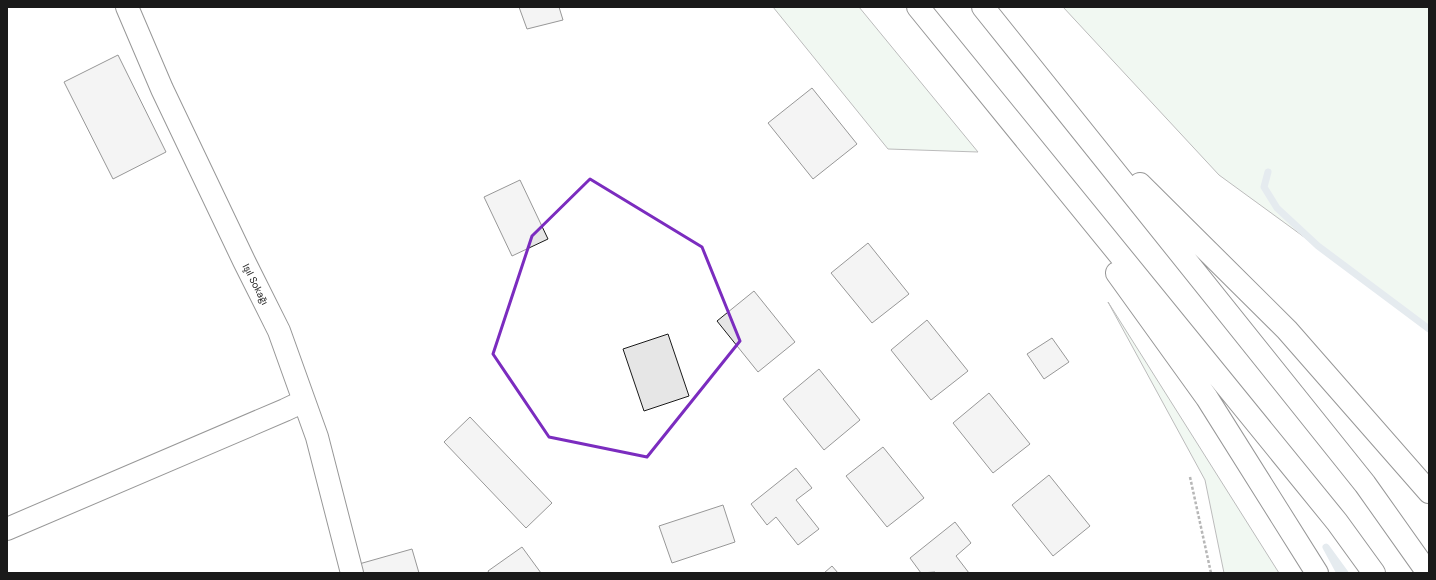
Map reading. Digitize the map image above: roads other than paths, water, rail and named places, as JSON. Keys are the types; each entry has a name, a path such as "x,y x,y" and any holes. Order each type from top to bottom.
{"main road":[{"name":"Işıl Sokağı","path":"127,7 162,89 279,331 317,437 352,573"},
{"path":"918,7 1337,522 1374,573"},
{"path":"983,7 1365,484 1428,573"},
{"path":"974,76 1207,398 1317,573"},
{"path":"1066,110 1287,330 1429,492"},
{"path":"7,529 304,401"}],"waterway":[{"path":"1268,172 1264,187 1277,208 1318,246 1429,329"},
{"path":"1340,573 1326,547 1345,573"}]}
